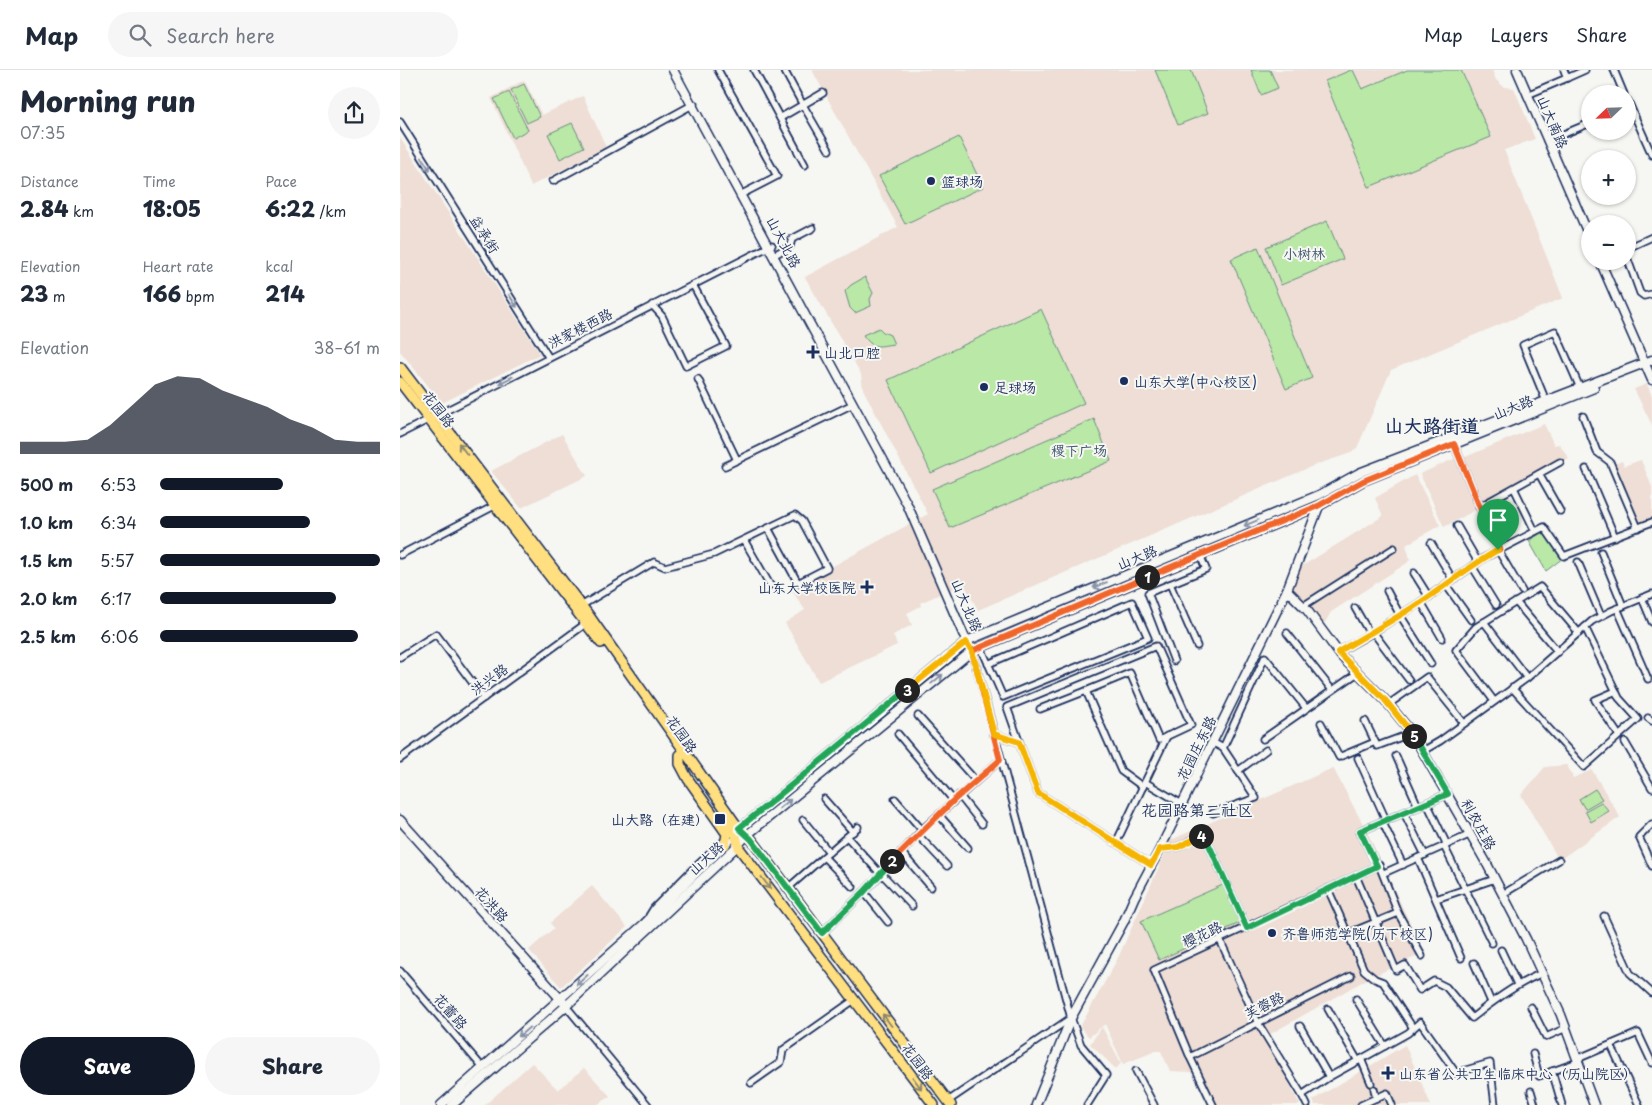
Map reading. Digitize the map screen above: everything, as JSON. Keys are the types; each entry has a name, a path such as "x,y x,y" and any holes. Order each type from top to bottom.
{"main road":[{"name":"山大北路","path":"675,70 907,496 967,641"},
{"name":"山大南路","path":"1517,70 1581,218"},
{"name":"山大北路","path":"693,104 744,193 907,504 972,651"},
{"path":"1604,270 1649,364 1652,380"},
{"name":"山大路","path":"442,1105 483,1068 563,1002 732,836 967,641 1319,495 1359,473 1580,388 1649,364"},
{"name":"山大路","path":"452,1105 747,835 972,651 1318,506 1363,481 1649,364"},
{"name":"花园路","path":"400,367 433,417 581,606 589,622 739,844 739,848 931,1104"},
{"name":"花园路","path":"400,382 433,417"},
{"name":"花园路","path":"500,503 589,622 680,755 732,836"},
{"name":"花园庄东路","path":"1036,1105 1070,1018 1124,921 1287,590 1318,506"},
{"name":"利农庄路","path":"1287,590 1303,606 1338,652 1388,704 1412,733 1471,834 1542,973 1566,1028 1594,1105"},
{"name":"花洪路","path":"400,820 563,1002"},
{"name":"花园路","path":"732,836 747,835 950,1103"}],"street":[{"path":"718,70 778,176 744,193"},
{"path":"754,70 805,164"},
{"path":"784,70 829,150"},
{"path":"1564,70 1567,78"},
{"path":"1527,95 1585,70"},
{"path":"1614,70 1620,85"},
{"path":"780,118 804,106 823,93"},
{"path":"553,181 693,104"},
{"path":"1636,121 1652,155"},
{"name":"益承街","path":"400,122 549,358"},
{"path":"1547,141 1581,126"},
{"path":"776,254 790,246 792,240 813,228"},
{"path":"1636,244 1652,237"},
{"name":"洪家楼西路","path":"400,434 770,245"},
{"path":"1632,270 1640,293 1644,296 1652,294"},
{"path":"652,306 662,316 686,366 726,346 693,285"},
{"path":"1546,401 1523,345 1555,332 1580,388"},
{"path":"698,379 736,460"},
{"path":"725,466 853,404"},
{"path":"1582,416 1597,452 1610,462 1638,528"},
{"path":"1454,444 1479,507 1499,550 1522,591"},
{"path":"1479,507 1560,462"},
{"path":"1586,469 1615,537"},
{"path":"1539,474 1560,512"},
{"path":"1514,488 1534,530"},
{"path":"400,555 500,503"},
{"path":"581,606 654,562 664,567 714,554 744,540 768,528 795,515 802,521 827,568 798,583 768,528"},
{"path":"1338,652 1429,597 1478,562 1544,527 1564,556 1652,522"},
{"path":"1457,526 1478,562"},
{"path":"744,540 770,585"},
{"path":"1431,544 1453,580"},
{"path":"1303,606 1394,548"},
{"path":"1601,552 1648,679"},
{"path":"1174,661 1148,593 1206,569 1200,555"},
{"path":"1578,562 1601,616"},
{"path":"1472,566 1496,605"},
{"path":"1414,573 1429,597"},
{"path":"1170,584 1197,646"},
{"path":"1446,584 1472,620"},
{"path":"1494,702 1456,650 1476,627 1540,587 1579,633"},
{"path":"1387,591 1430,664"},
{"path":"1422,751 1528,678 1585,627 1601,616 1652,594"},
{"path":"1642,598 1652,622"},
{"path":"983,652 988,664 1003,697 1148,638 1132,602 988,664"},
{"path":"1421,602 1442,638"},
{"path":"1516,602 1558,652"},
{"path":"1355,608 1409,680"},
{"name":"洪兴路","path":"400,759 589,622"},
{"path":"1484,622 1528,678"},
{"path":"1512,688 1584,767 1638,719 1619,698 1585,627"},
{"path":"1287,633 1332,690"},
{"path":"400,657 436,634 484,698"},
{"path":"1040,709 1130,673 1159,740 1191,725 1156,646 1007,708 1038,793 1151,865"},
{"path":"972,651 1070,1018 1081,1045 1106,1075 1087,1105"},
{"path":"1223,748 1265,656 1306,708"},
{"path":"1262,739 1356,674"},
{"path":"1388,704 1427,677 1464,723"},
{"path":"1086,691 1121,771 1182,804"},
{"path":"1616,691 1595,700 1618,734"},
{"path":"918,716 976,781"},
{"path":"1365,721 1377,746 1412,733"},
{"path":"1321,723 1339,757 1375,742"},
{"path":"898,734 954,800"},
{"path":"994,734 1019,742"},
{"path":"1116,843 1167,736"},
{"path":"1212,742 1223,748 1256,798 1213,813"},
{"path":"1625,742 1652,788"},
{"path":"1238,771 1266,750"},
{"path":"1396,756 1418,806"},
{"path":"1358,758 1403,865"},
{"path":"822,933 864,892 879,871 959,795 1000,760"},
{"path":"1422,956 1398,914 1379,865 1377,866 1360,831 1448,794"},
{"path":"959,795 982,824"},
{"path":"824,799 853,832"},
{"path":"895,799 947,866"},
{"path":"1427,803 1465,889 1492,943"},
{"path":"1404,813 1425,855"},
{"path":"939,815 968,848"},
{"path":"802,820 852,887"},
{"path":"1652,824 1639,837 1652,866"},
{"path":"788,888 858,827"},
{"path":"1160,849 1178,847 1204,834 1247,928"},
{"path":"1384,873 1471,834"},
{"path":"847,836 912,906"},
{"path":"901,852 931,888"},
{"path":"1418,858 1461,958"},
{"path":"1503,894 1559,860"},
{"name":"樱花路","path":"1190,1057 1154,970 1377,866"},
{"path":"1356,876 1396,970 1406,965 1420,990 1434,981 1446,987 1472,1018 1517,984 1542,973"},
{"path":"1436,899 1495,879"},
{"path":"1328,889 1364,970 1375,979 1383,982 1413,1028"},
{"path":"864,892 888,922"},
{"path":"1347,934 1398,914"},
{"path":"1604,916 1630,973 1652,993"},
{"path":"1220,940 1258,1023 1308,1105"},
{"path":"1501,950 1517,984"},
{"path":"1474,963 1491,1002"},
{"name":"花蕾路","path":"400,971 483,1068"},
{"name":"芙蓉路","path":"1190,1057 1351,976"},
{"path":"1356,999 1385,1046"},
{"path":"751,1083 781,1062 783,1050 854,1000"},
{"path":"563,1002 648,1105"},
{"path":"1531,1007 1546,1037 1566,1028"},
{"path":"1328,1009 1359,1060 1373,1086 1376,1098"},
{"path":"950,1103 1070,1018"},
{"path":"1302,1095 1329,1077 1385,1046 1420,1022 1456,1073 1490,1063 1495,1105"},
{"path":"1300,1026 1329,1077"},
{"path":"1533,1054 1539,1076 1638,1033 1652,1063"},
{"path":"1611,1044 1638,1105"},
{"path":"1190,1057 1213,1105"},
{"path":"1136,1071 1154,1105"},
{"path":"1552,1071 1562,1105"},
{"path":"1531,1091 1535,1105"},
{"path":"1361,1105 1387,1093 1392,1105"}],"shaded area":[{"name":"山东大学(中心校区)","path":"812,70 1492,70 1496,80 1504,87 1514,88 1535,139 1504,150 1563,298 1391,370 1357,448 1348,454 1315,465 978,610 964,584 940,594 920,603 921,606 907,613 912,625 893,635 897,645 819,682 785,623 805,610 791,589 928,514 863,389 861,374 805,277 898,227"},
{"path":"524,80 542,115 583,96 606,147 531,186 491,98"},
{"path":"400,138 540,354 442,403 400,351"},
{"path":"1647,384 1652,397 1652,425 1634,389"},
{"path":"1544,424 1554,445 1559,444 1569,458 1483,505 1463,458"},
{"path":"562,434 587,476 521,508 491,471"},
{"path":"1456,458 1477,509 1444,527 1420,474"},
{"path":"1641,460 1652,487 1652,519 1644,522 1632,518 1610,466 1622,461 1624,466"},
{"path":"1415,475 1440,525 1406,545 1410,559 1407,563 1331,612 1323,626 1293,589 1299,568 1383,516 1375,498"},
{"path":"1567,765 1573,778 1592,770 1620,817 1559,860 1521,795 1545,767"},
{"name":"齐鲁师范学院(历下校区)","path":"1333,768 1366,830 1424,953 1367,979 1265,1037 1300,1105 1216,1105 1199,1069 1191,1072 1170,1071 1161,1051 1156,1051 1123,1064 1105,1024 1089,1037 1080,1027 1118,958 1171,840"},
{"path":"592,886 627,927 561,987 529,950 554,928 550,923"},
{"path":"1102,1027 1121,1063 1116,1069 1090,1044"},
{"name":"山东省公共卫生临床中心（历山院区）","path":"1405,1045 1431,1105 1315,1105 1313,1100"},
{"path":"532,1063 558,1090 584,1068 610,1096 597,1105 485,1105"}],"green space":[{"path":"1155,70 1191,70 1208,113 1178,125"},
{"path":"1251,70 1270,70 1278,88 1261,95"},
{"path":"1353,70 1362,89 1407,70 1461,70 1491,137 1369,187 1325,81"},
{"path":"524,84 540,117 527,123 511,90"},
{"path":"509,92 528,130 513,138 494,99"},
{"path":"572,123 584,147 560,159 548,134"},
{"name":"篮球场","path":"959,137 983,187 905,224 879,176"},
{"name":"小树林","path":"1327,221 1343,259 1281,285 1266,247"},
{"path":"1258,247 1312,378 1286,389 1231,259"},
{"path":"865,277 873,293 870,299 871,306 855,313 850,308 845,291"},
{"path":"1041,309 1084,403 931,473 888,380"},
{"path":"879,328 890,335 894,344 876,346 870,343 863,335"},
{"name":"稷下广场","path":"1094,419 1111,461 950,528 932,489"},
{"path":"1544,531 1563,558 1546,571 1529,541"},
{"path":"1595,789 1602,799 1585,809 1579,799"},
{"path":"1601,802 1609,811 1591,822 1585,811"},
{"path":"1225,884 1242,922 1159,960 1141,921"}],"place":[{"name":"篮球场","path":"931,181"},
{"name":"山北口腔","path":"813,352"},
{"name":"山东大学(中心校区)","path":"1124,381"},
{"name":"足球场","path":"984,387"},
{"name":"山东大学校医院","path":"867,587"},
{"name":"山大路（在建）","path":"720,819"},
{"name":"齐鲁师范学院(历下校区)","path":"1272,933"},
{"name":"山东省公共卫生临床中心（历山院区）","path":"1388,1073"}],"district":[{"name":"山大路街道","path":"1432,425"},
{"name":"花园路第二社区","path":"1197,809"}],"route":[{"path":"1498,550 1421,602 1338,652 1400,717 1412,733 1448,794 1360,831 1377,866 1247,928 1204,834 1178,847 1160,849 1151,865 1038,793 1019,742 994,734 972,651 966,642 739,828 751,839 822,933 864,892 925,827 1000,760 972,651 1318,506 1363,481 1454,444 1483,515 1500,549 1498,550"}]}
